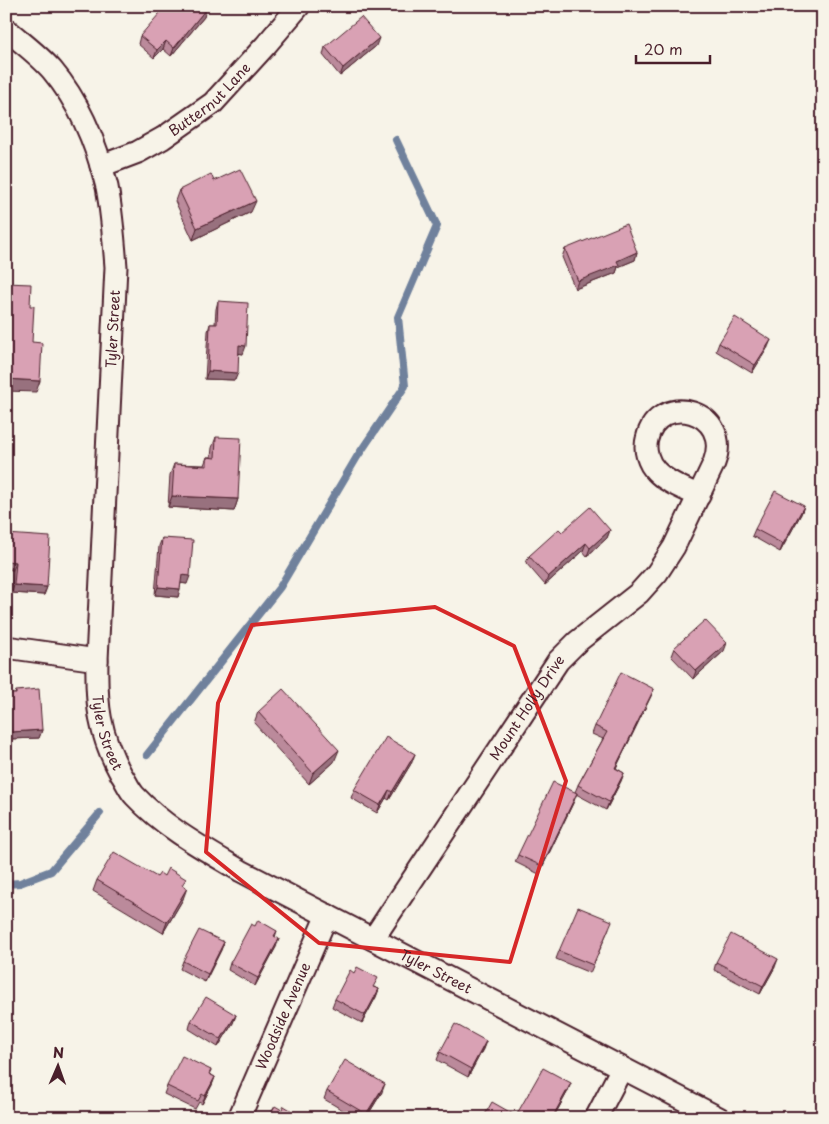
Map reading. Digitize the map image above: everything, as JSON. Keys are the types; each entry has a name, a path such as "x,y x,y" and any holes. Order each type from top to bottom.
{"street":[{"name":"Butternut Lane","path":"100,166 138,152 163,138 212,103 299,6"},
{"name":"Tyler Street","path":"6,29 50,68 64,86 78,111 100,166 112,216 116,267 97,660 97,704 103,733 117,766 134,795 158,818 194,844 241,871 720,1118"},
{"name":"Mount Holly Drive","path":"373,939 558,661 577,642 639,593 658,573 674,547 699,496"},
{"path":"6,647 97,660"},
{"name":"Woodside Avenue","path":"239,1118 327,915"},
{"path":"596,1118 622,1068"}],"highlighted area":[{"path":"435,607 514,646 566,781 510,962 319,943 206,852 218,703 252,625"}],"building":[{"path":"166,6 203,6 206,9 174,48 166,41 157,50 140,36"},
{"path":"361,17 379,38 343,68 325,47"},
{"path":"240,169 256,201 197,228 179,190 211,174 214,181"},
{"path":"626,224 637,252 617,261 619,265 578,281 565,249"},
{"path":"6,283 31,284 30,306 34,306 32,342 42,343 40,381 6,379"},
{"path":"218,301 248,303 246,346 239,345 238,373 208,371 210,324 217,324"},
{"path":"735,317 771,340 755,365 719,343"},
{"path":"216,437 241,438 238,499 172,496 174,464 207,466 207,457 215,458"},
{"path":"775,491 804,506 783,544 755,529"},
{"path":"590,507 610,530 590,548 586,543 548,577 529,556 559,529 562,532"},
{"path":"6,534 50,537 47,587 14,585 16,562 6,561"},
{"path":"162,538 193,540 190,576 182,575 180,589 158,587"},
{"path":"705,620 727,643 696,671 674,648"},
{"path":"621,672 654,689 615,768 624,773 609,802 578,785 607,732 595,726"},
{"path":"39,689 42,730 11,732 9,694 16,694 16,691"},
{"path":"283,689 339,750 313,773 258,712"},
{"path":"386,737 415,754 392,792 389,790 380,805 354,790"},
{"path":"553,782 577,793 542,866 518,855"},
{"path":"114,852 157,877 160,873 164,876 168,868 186,879 182,885 187,888 167,922 97,880"},
{"path":"578,907 612,921 593,965 559,951"},
{"path":"258,920 277,931 274,936 279,939 258,978 230,963 251,924 255,926"},
{"path":"199,930 224,942 208,974 183,961"},
{"path":"731,934 778,959 763,986 716,962"},
{"path":"357,967 378,978 373,987 379,989 365,1015 335,999 350,970 354,973"},
{"path":"206,997 236,1015 221,1039 191,1021"},
{"path":"455,1024 486,1041 471,1069 440,1052"},
{"path":"182,1056 211,1070 209,1074 215,1077 205,1096 202,1094 198,1101 167,1086"},
{"path":"345,1060 385,1084 366,1114 327,1091"},
{"path":"543,1068 571,1083 552,1118 529,1118 518,1112"},
{"path":"492,1102 515,1115 513,1118 483,1118"},
{"path":"275,1106 282,1110 284,1106 304,1118 268,1118"}],"waterway":[{"path":"147,755 280,587 357,457 405,386 398,317 437,226 396,140"},
{"path":"6,884 20,883 51,871 100,813"}]}
